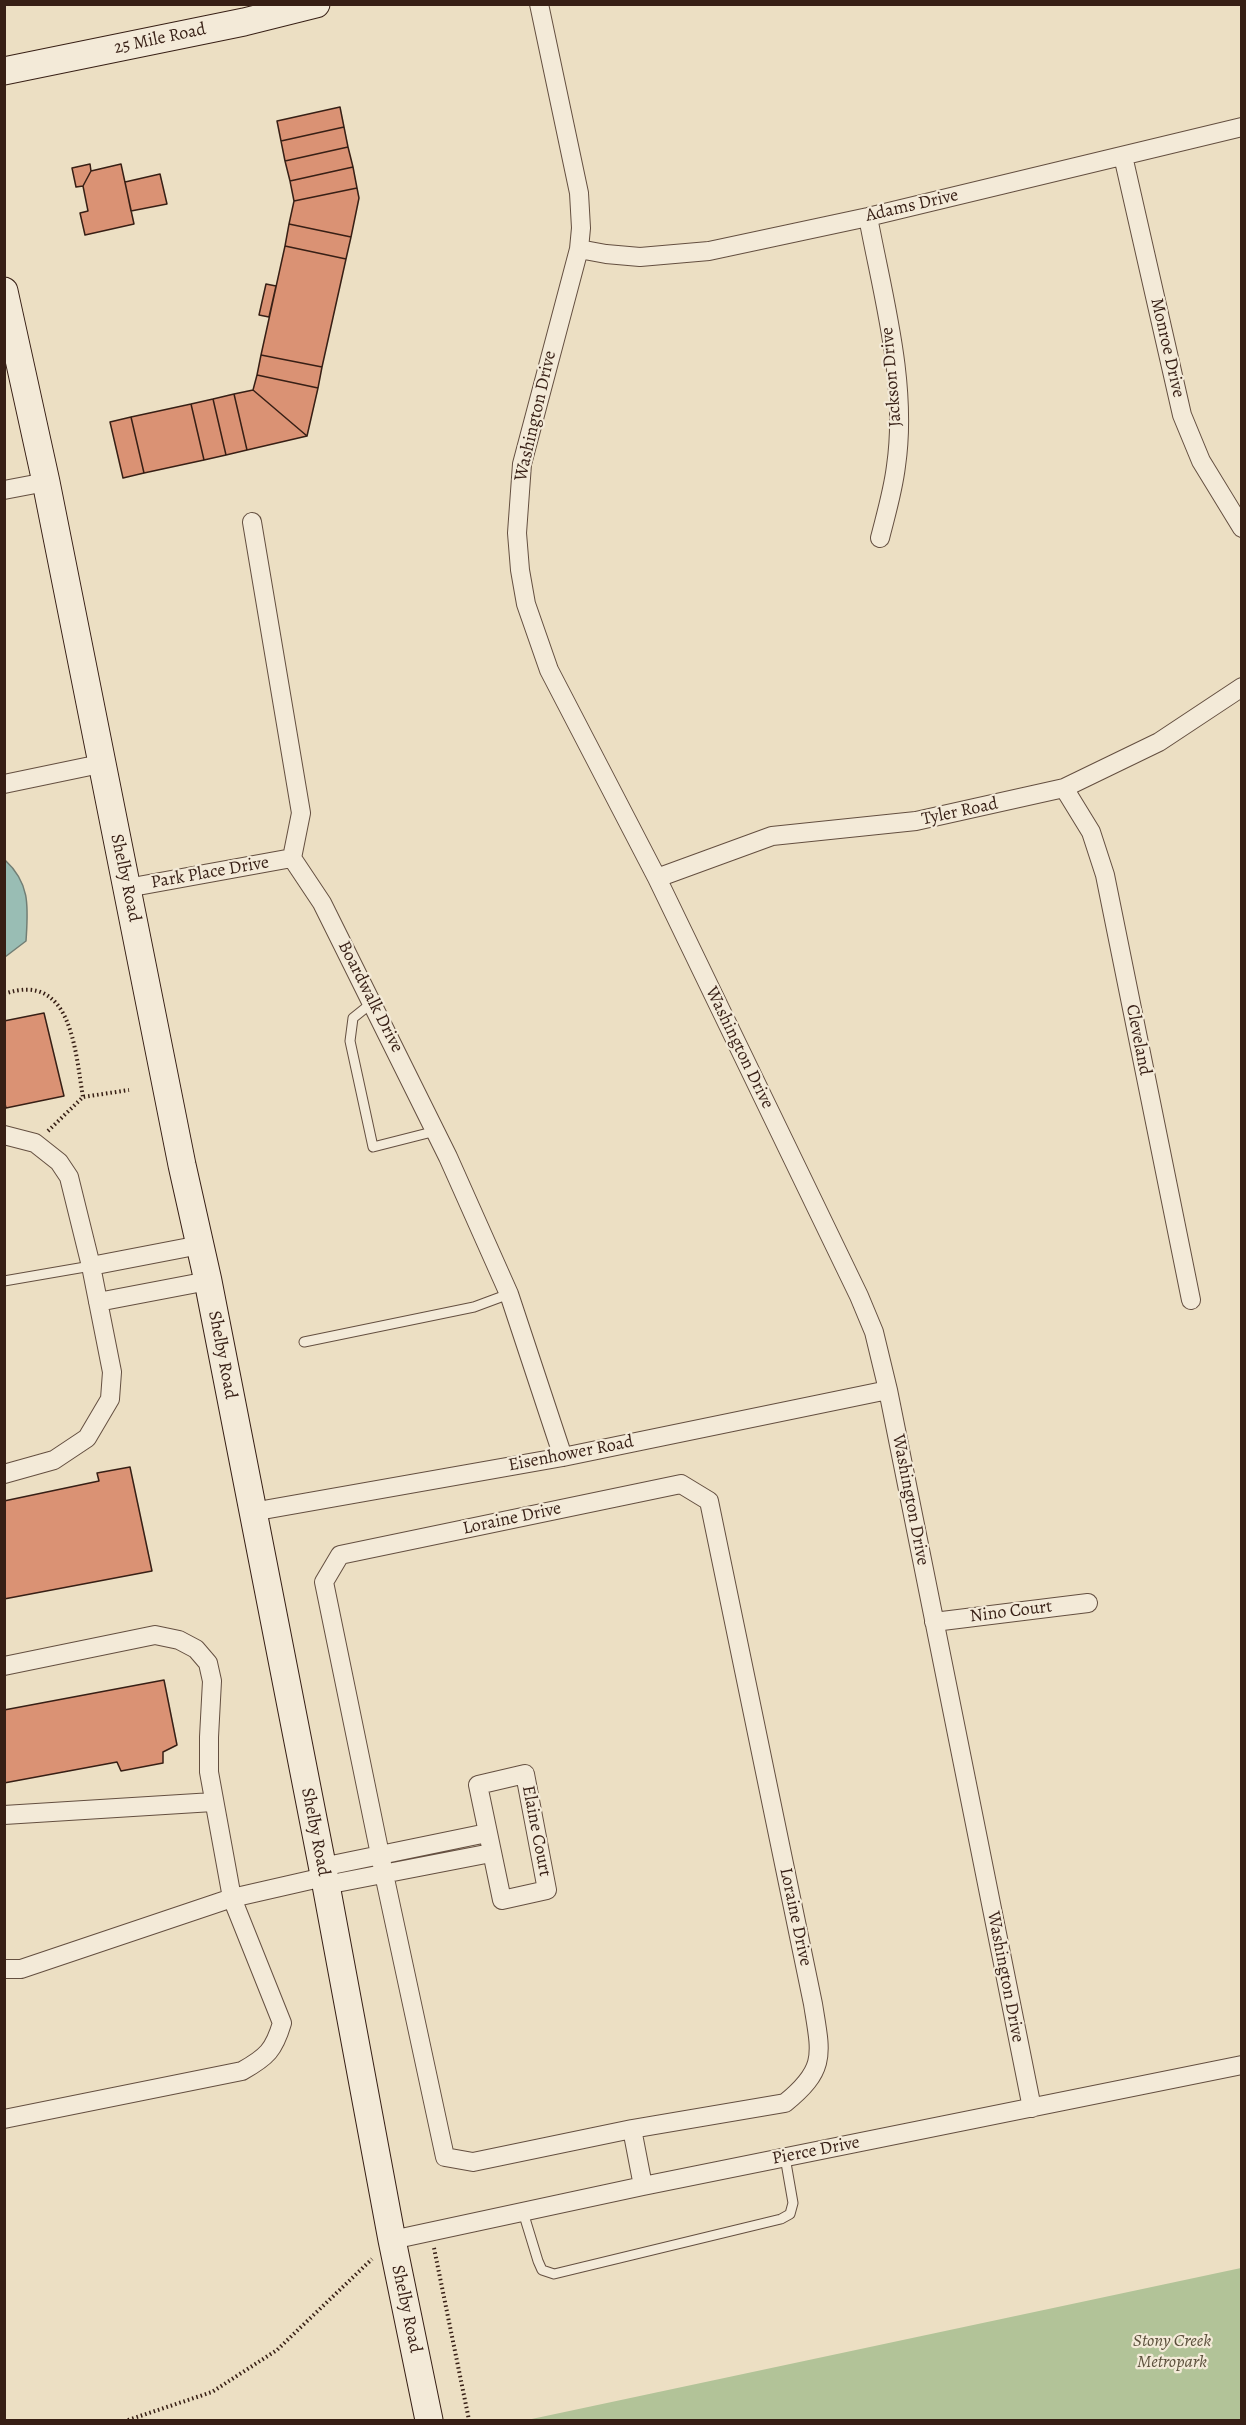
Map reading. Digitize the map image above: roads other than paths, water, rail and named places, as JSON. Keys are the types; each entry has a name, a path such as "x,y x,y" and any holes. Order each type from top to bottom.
{"street":[{"name":"25 Mile Road","path":"4,71 244,22 316,4"},
{"name":"Washington Drive","path":"539,4 579,193 581,228 579,249 522,464 517,533 526,604 549,670 657,878 860,1296 874,1332 888,1390 1032,2108"},
{"name":"Adams Drive","path":"579,249 606,255 640,257 709,251 868,217 1242,128"},
{"name":"Monroe Drive","path":"1123,156 1182,415 1201,461 1242,528"},
{"name":"Jackson Drive","path":"868,217 893,354 898,423 896,466 880,538"},
{"name":"Shelby Road","path":"4,291 9,330 45,482 100,764 208,1281 324,1876 392,2240 429,2421"},
{"path":"4,490 45,482"},
{"path":"252,522 301,813 292,858"},
{"name":"Tyler Road","path":"657,878 772,836 916,821 1064,788 1159,742 1242,687"},
{"path":"4,784 100,764"},
{"name":"Cleveland","path":"1064,788 1091,832 1105,875 1191,1300"},
{"name":"Park Place Drive","path":"127,888 292,858"},
{"name":"Boardwalk Drive","path":"292,858 322,903 436,1131 509,1294 563,1457"},
{"path":"4,1135 35,1143 59,1162 69,1177 91,1266 112,1372 110,1399 87,1438 54,1460 4,1474"},
{"path":"91,1266 200,1245"},
{"path":"98,1302 208,1281"},
{"name":"Eisenhower Road","path":"252,1512 563,1457 888,1390"},
{"name":"Loraine Drive","path":"681,1484 709,1501 813,2004 819,2044 817,2066 805,2087 785,2103 632,2129 473,2162 445,2157 384,1874 324,1582 339,1555 681,1484"},
{"name":"Nino Court","path":"934,1622 1088,1603"},
{"path":"4,1666 155,1635 178,1640 196,1649 208,1663 212,1681 209,1737 213,1802 232,1898 282,2023 276,2042 263,2059 242,2071 4,2119"},
{"name":"Elaine Court","path":"525,1774 548,1890 502,1900 491,1853 478,1785 525,1774"},
{"path":"4,1815 213,1802"},
{"path":"4,1969 21,1969 232,1898 324,1876 380,1856 487,1833"},
{"path":"324,1876 384,1874 491,1853"},
{"name":"Pierce Drive","path":"392,2240 643,2186 1242,2065"},
{"path":"632,2129 643,2186"}],"lane":[{"path":"373,1002 353,1018 350,1041 373,1147 436,1131"},
{"path":"4,1281 91,1266"},
{"path":"304,1342 474,1307 509,1294"},
{"path":"523,2212 538,2261 543,2270 554,2274 781,2219 790,2214 793,2203 784,2157"}],"water":[{"path":"5,860 20,878 24,887 27,918 26,941 5,957"}],"park label":[{"name":"Stony Creek Metropark","path":"1172,2352"}]}
